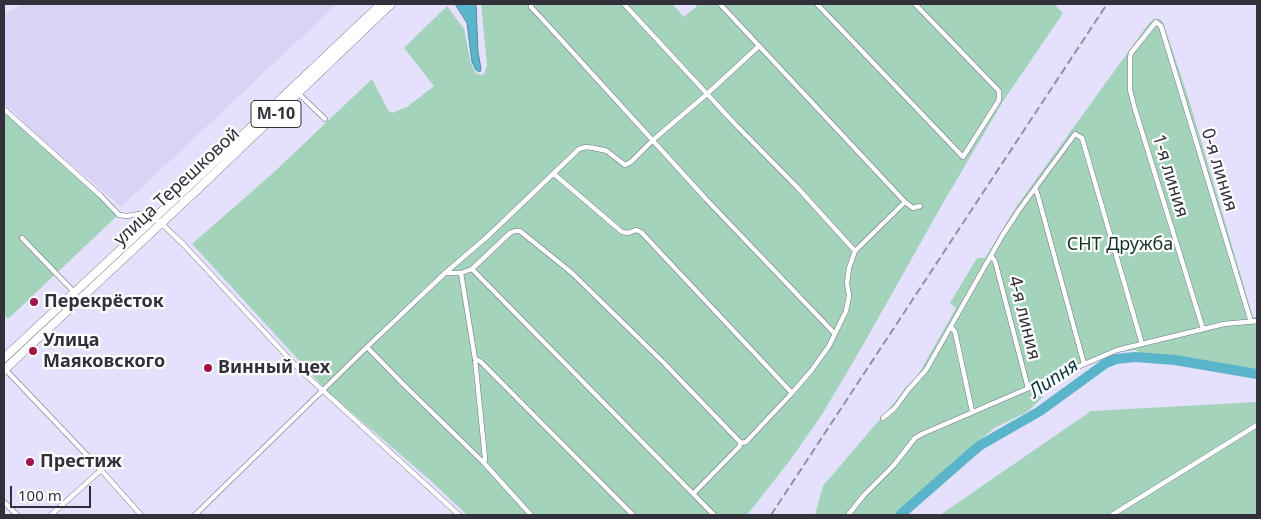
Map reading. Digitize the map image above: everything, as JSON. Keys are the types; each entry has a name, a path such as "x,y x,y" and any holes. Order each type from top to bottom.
{"highway":[{"name":"улица Терешковой","path":"4,369 381,4"},
{"name":"улица Терешковой","path":"4,358 74,292 158,221 391,4"}],"street":[{"path":"531,4 532,8 706,199 835,334"},
{"path":"624,4 856,251"},
{"path":"720,4 905,202 914,208 920,206"},
{"path":"817,4 963,157 999,100 999,91 915,4"},
{"name":"1-я линия","path":"1161,26 1156,22 1153,24 1130,58 1130,90 1203,329"},
{"name":"0-я линия","path":"1161,26 1251,322"},
{"path":"195,515 367,347 579,150 586,147 607,151 625,164 628,164 759,46"},
{"path":"298,92 325,119"},
{"path":"4,109 100,194 119,215 127,216 146,213 158,221 184,245 295,364 458,515"},
{"path":"883,418 895,408 908,390 922,376 1019,210 1072,135 1075,134 1082,138 1142,344"},
{"path":"554,174 622,232 628,233 636,230 641,232 792,394"},
{"path":"1035,188 1084,364"},
{"path":"693,494 741,443 746,442 792,394 829,346 846,311 849,296 847,283 849,268 856,251 905,202"},
{"path":"445,273 462,273 472,269 510,233 520,231 572,274 665,364 741,443"},
{"path":"22,238 74,292"},
{"name":"4-я линия","path":"991,256 995,261 1028,388"},
{"path":"472,269 714,515"},
{"path":"462,273 475,359 484,463"},
{"path":"848,515 864,495 894,465 915,438 972,411 1117,350 1203,329 1234,323 1257,322"},
{"path":"951,327 955,332 972,411"},
{"path":"367,347 484,463 532,515"},
{"path":"475,359 480,361 633,515"},
{"path":"4,369 101,470 141,515"},
{"path":"1112,515 1257,425"},
{"path":"51,515 101,470"},
{"path":"4,502 17,515"}],"shaded area":[{"path":"23,4 337,4 121,207 22,122 23,120 4,104 4,15"}],"green space":[{"path":"481,4 672,4 684,17 699,4 1054,4 1063,13 1002,103 823,413 791,459 747,515 467,515 430,480 328,392 192,244 273,173 372,79 388,110 392,113 407,107 434,86 404,48 447,6 464,29 471,64 476,73 484,74 487,65"},
{"name":"СНТ Дружба","path":"1154,19 1160,19 1163,22 1189,100 1253,317 1257,317 1257,369 1171,356 1141,354 1135,350 1114,353 1038,386 1043,397 1027,412 996,427 970,448 949,467 908,515 815,515 823,486 918,375 956,308 950,303 977,258 985,258 1016,207 1149,23"},
{"path":"4,111 91,189 117,216 8,319 4,314"},
{"path":"1257,402 1257,515 940,515 1091,411"}],"water":[{"path":"455,4 476,4 480,72 476,70 472,62 467,23"}],"waterway":[{"name":"Липня","path":"900,515 979,446 1040,411 1106,363 1116,359 1135,357 1175,360 1257,374"}],"railway":[{"path":"771,515 1107,4"}],"place":[{"name":"Перекрёсток","path":"34,302"},
{"name":"Улица Маяковского","path":"33,351"},
{"name":"Винный цех","path":"208,368"},
{"name":"Престиж","path":"30,462"}]}
